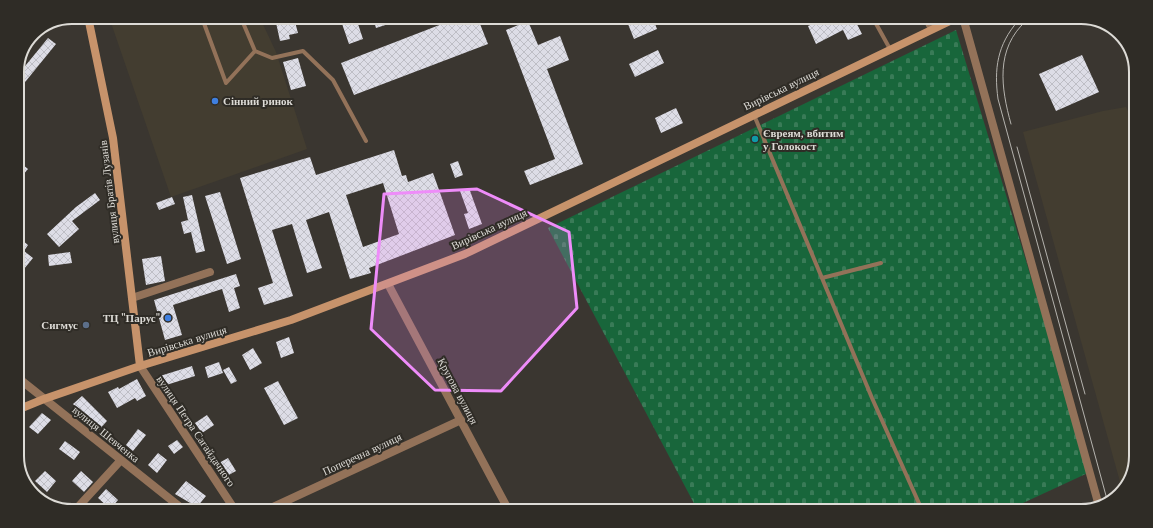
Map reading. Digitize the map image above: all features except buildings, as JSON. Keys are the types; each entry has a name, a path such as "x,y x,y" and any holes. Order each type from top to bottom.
{"main road":[{"name":"вулиця Братів Лузанів","path":"90,24 114,138 140,366"},
{"name":"Вирівська вулиця","path":"24,407 140,366 291,320 465,254 943,24"}],"street":[{"path":"930,24 932,29"},
{"path":"965,24 1097,501"},
{"path":"132,298 210,272"},
{"name":"Кругова вулиця","path":"388,284 505,504"},
{"name":"вулиця Петра Сагайдачного","path":"140,366 230,504"},
{"name":"вулиця Шевченка","path":"24,383 176,504"},
{"name":"Поперечна вулиця","path":"280,504 461,420"},
{"path":"81,504 121,460"}],"lane":[{"path":"204,24 226,82 255,51"},
{"path":"244,24 255,51 272,58 303,51 332,80 366,141"},
{"path":"876,24 890,49"},
{"path":"754,114 872,398 919,504"},
{"path":"822,278 880,263"}],"highlighted area":[{"path":"477,189 569,232 577,308 501,391 435,390 371,329 384,194"}],"shaded area":[{"name":"Сінний ринок","path":"111,24 263,24 276,52 307,149 171,197"},
{"path":"1126,107 1129,113 1129,456 1128,465 1121,484 1023,132 1103,111"}],"green space":[{"path":"956,30 1090,472 1021,504 694,504 548,228"}],"tram line":[{"path":"1016,24 1005,39 1001,48 996,78 998,99 1106,497"},
{"path":"1011,124 1005,97 1003,70 1009,44 1016,32 1023,24"},
{"path":"1017,147 1085,394"}],"place":[{"name":"Сінний ринок","path":"215,101"},
{"name":"Євреям, вбитим у Голокост","path":"755,139"},
{"name":"ТЦ \"Парус\"","path":"168,318"},
{"name":"Сигмус","path":"86,325"}]}
